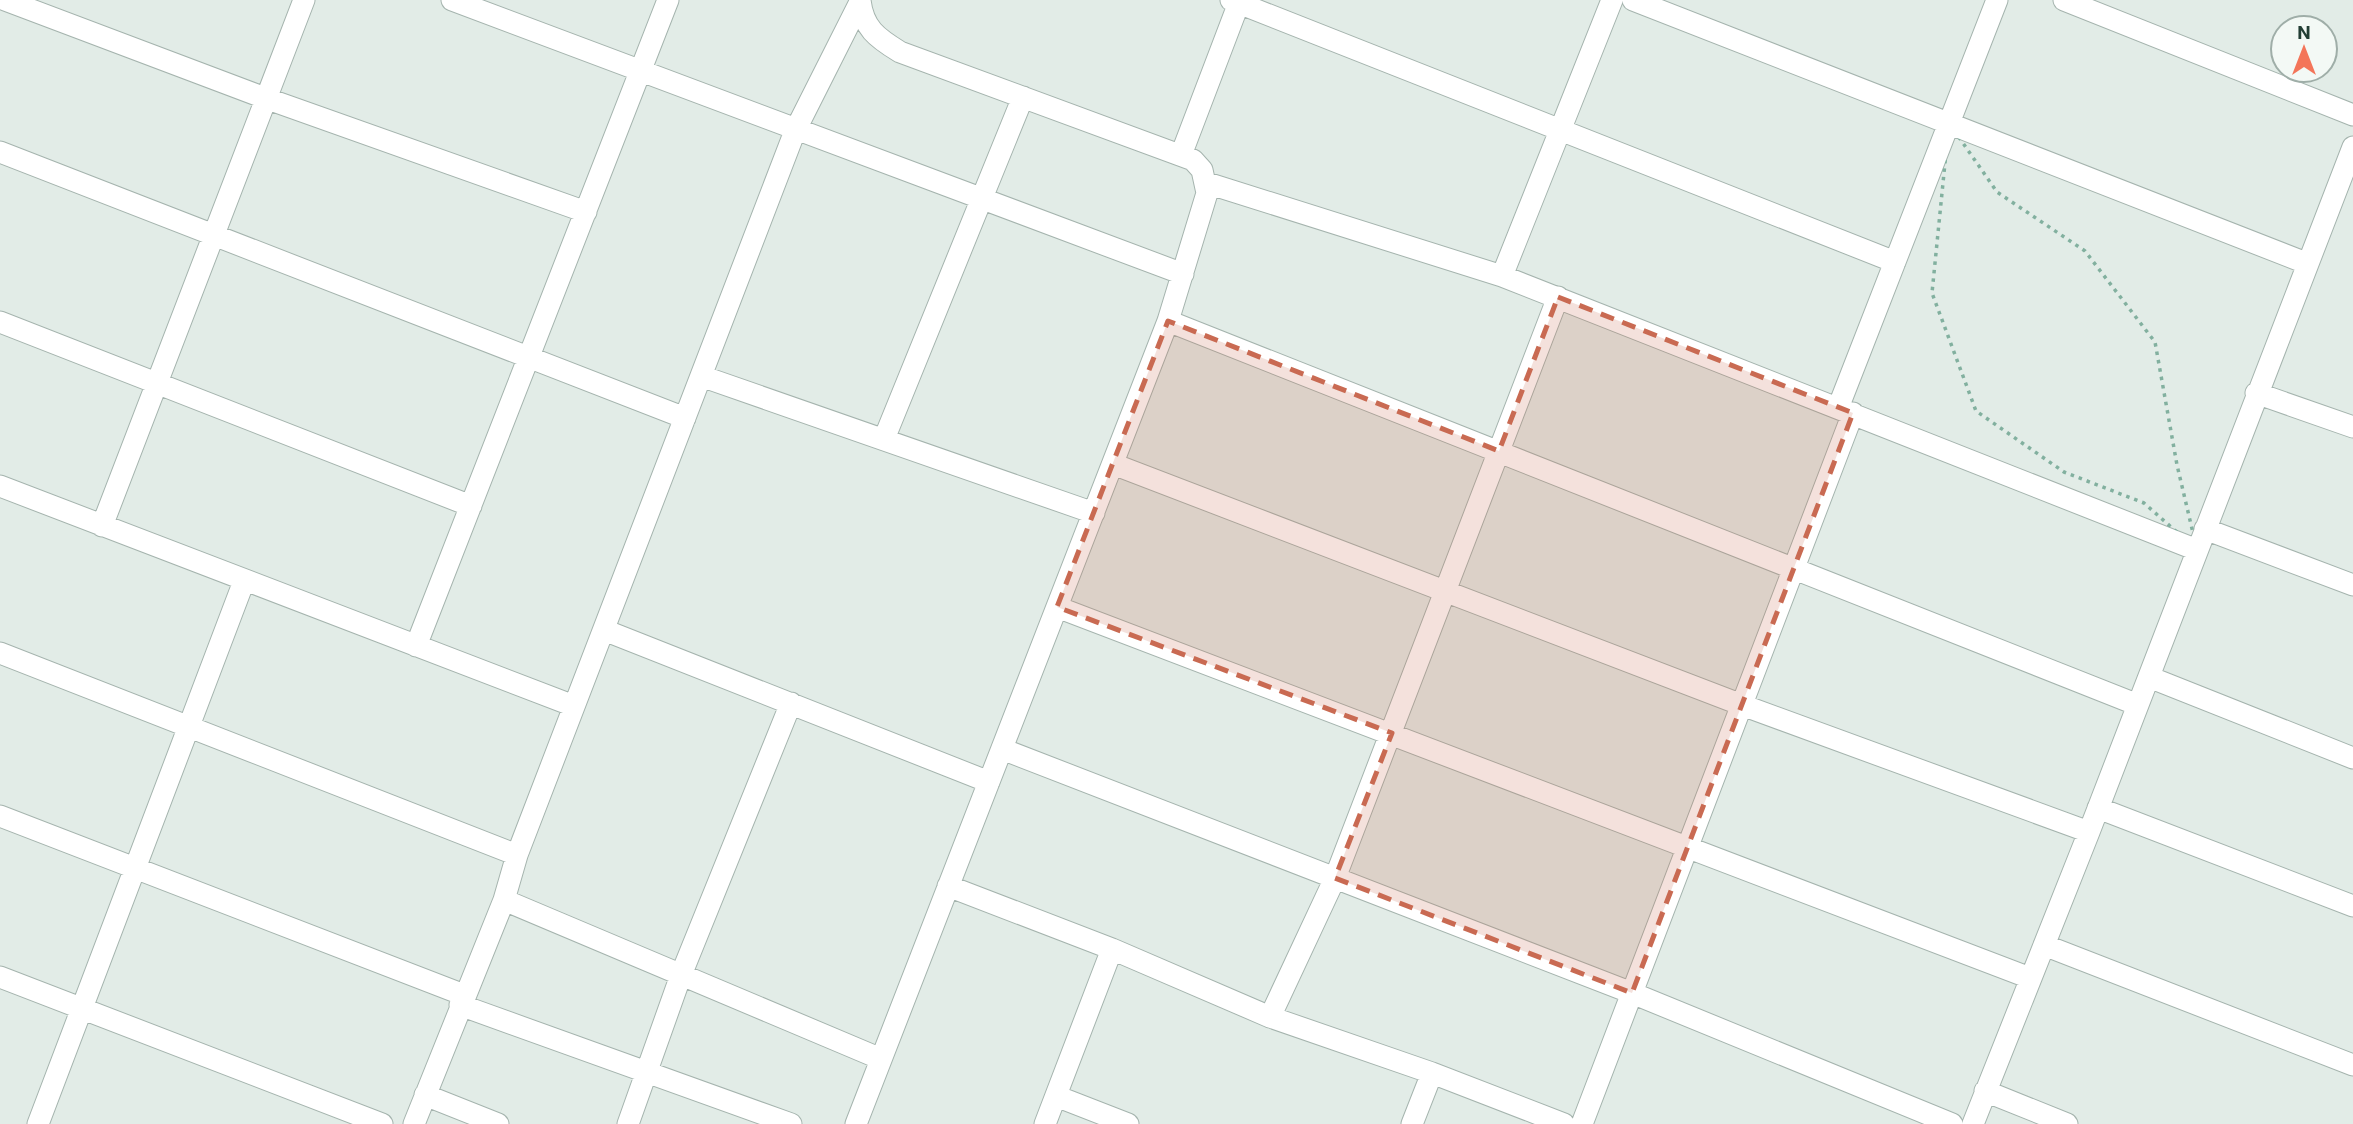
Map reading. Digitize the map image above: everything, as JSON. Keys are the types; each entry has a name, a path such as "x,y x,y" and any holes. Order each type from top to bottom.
{"street":[{"path":"5,0 265,98 586,212"},
{"path":"102,526 304,0"},
{"path":"452,0 795,131 983,198 1183,274"},
{"path":"416,646 668,0"},
{"path":"1502,276 1612,0"},
{"path":"1633,0 2306,264"},
{"path":"1582,1124 1794,568 1895,262 1997,0"},
{"path":"2064,0 2353,115"},
{"path":"856,1124 1168,321 1205,205 1208,183 1193,160 900,52 877,38 864,23 860,1"},
{"path":"414,1124 504,900 517,855 795,131 860,1"},
{"path":"1181,155 1237,1 1895,262"},
{"path":"884,439 1023,97"},
{"path":"1973,1124 2089,832 2353,147"},
{"path":"0,152 685,418"},
{"path":"1208,183 1502,276 2197,551"},
{"path":"1270,1017 1335,878 1558,297"},
{"path":"1168,321 2138,705"},
{"path":"0,322 471,506"},
{"path":"701,376 1094,513"},
{"path":"2256,393 2353,427"},
{"path":"1113,464 1742,705 2089,832"},
{"path":"0,486 574,706"},
{"path":"2205,529 2353,585"},
{"path":"38,1124 244,581"},
{"path":"1057,607 1688,845 2030,978"},
{"path":"604,629 989,782"},
{"path":"0,653 517,855"},
{"path":"2149,677 2353,758"},
{"path":"628,1124 681,975 791,704"},
{"path":"1002,749 1632,993 1952,1124"},
{"path":"2098,808 2353,906"},
{"path":"0,816 646,1072 790,1124"},
{"path":"948,886 1112,949 1270,1017 1433,1073 1564,1124"},
{"path":"504,900 881,1059"},
{"path":"2044,945 2353,1065"},
{"path":"1045,1124 1112,949"},
{"path":"0,977 382,1124"},
{"path":"1412,1124 1433,1073"},
{"path":"1985,1091 2067,1124"},
{"path":"425,1095 498,1124"},
{"path":"1056,1096 1128,1124"}],"path":[{"path":"1949,123 1997,192 2085,251 2155,342 2177,465 2197,551"},
{"path":"1949,123 1932,293 1976,411 2064,472 2144,502 2197,551"}],"highlighted area":[{"path":"1558,297 1853,413 1632,993 1335,878 1392,733 1057,607 1168,321 1499,451"}]}
